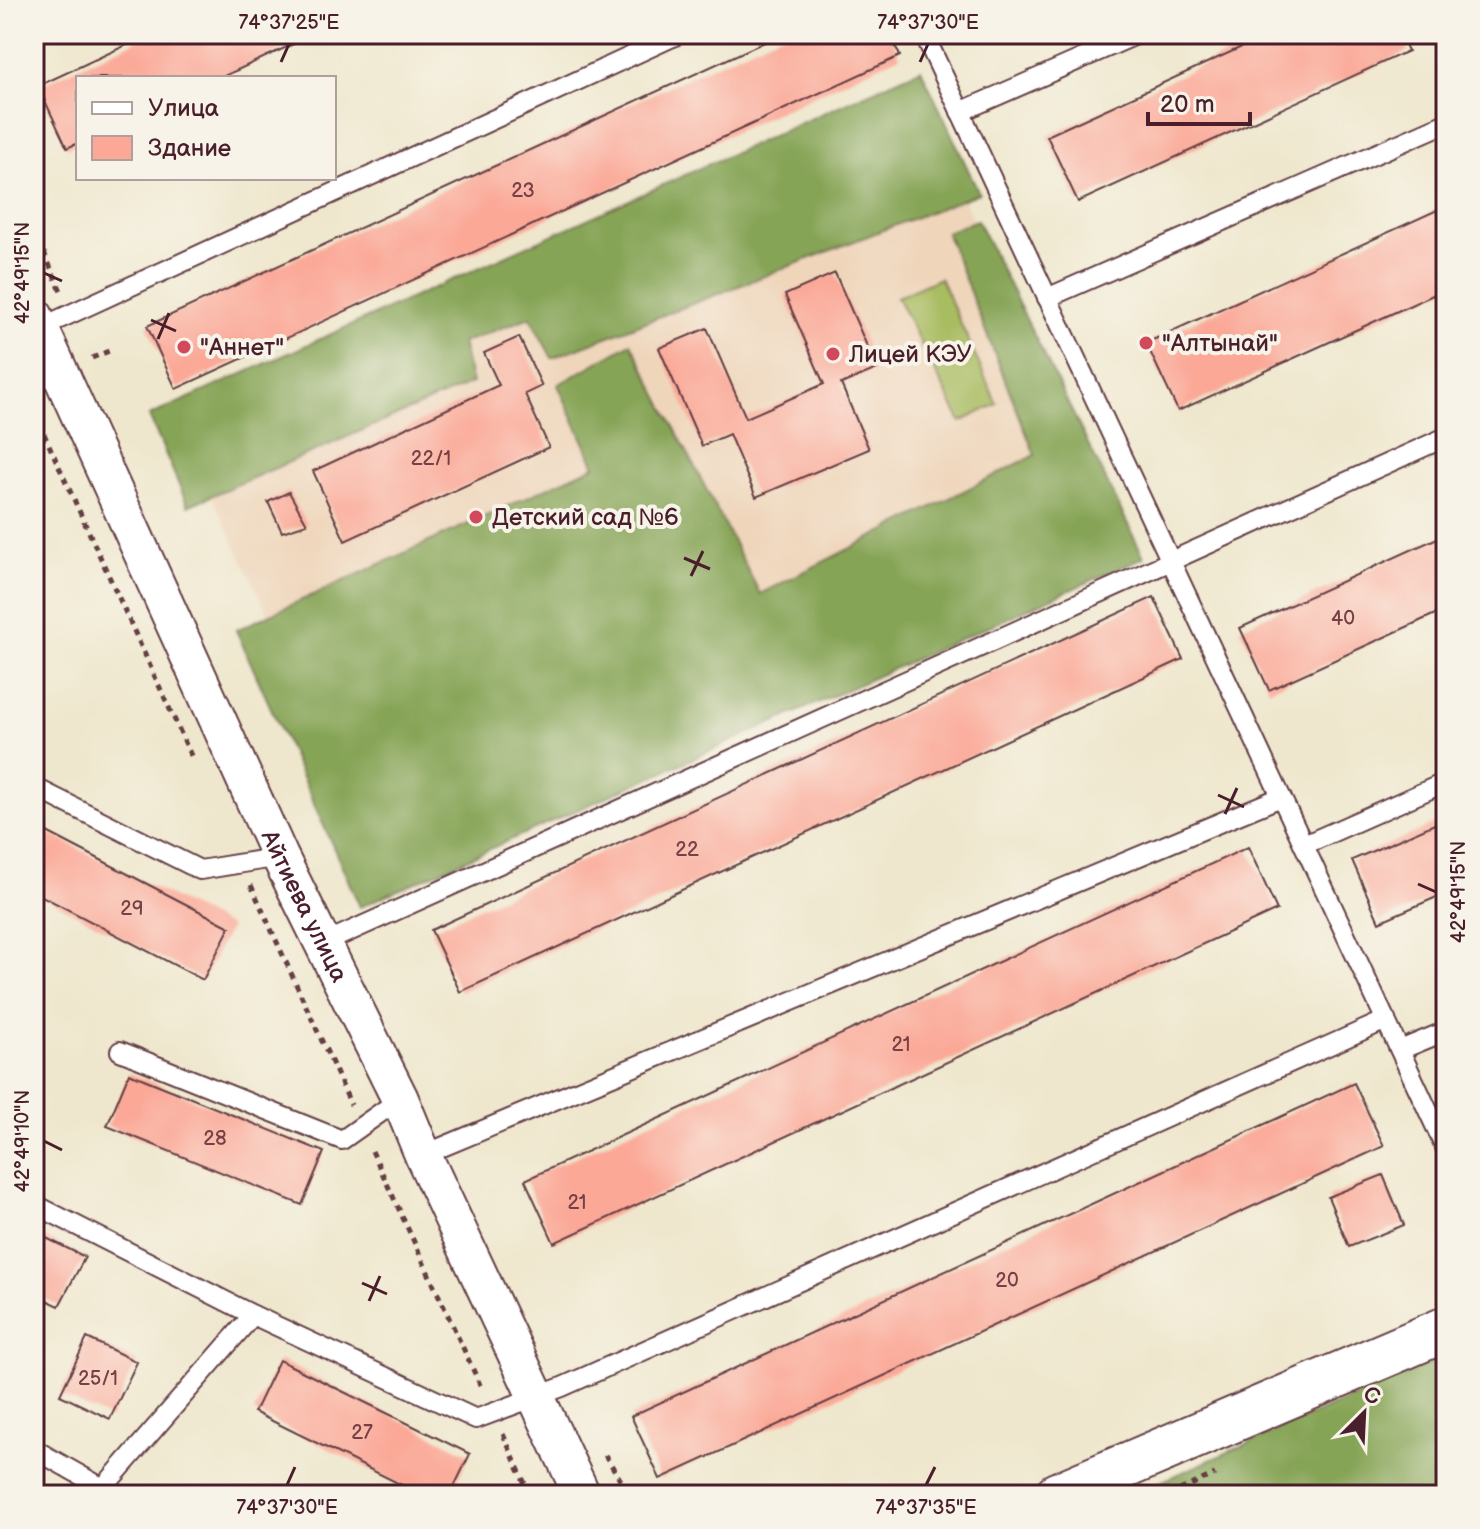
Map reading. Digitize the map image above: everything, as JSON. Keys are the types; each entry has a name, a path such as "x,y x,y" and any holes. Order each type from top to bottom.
{"main road":[{"path":"1057,1495 1446,1329"}],"street":[{"name":"Айтиева улица","path":"37,322 280,857 400,1099 423,1155 582,1495"}],"lane":[{"path":"37,322 679,34"},
{"path":"925,34 1446,1149"},
{"path":"960,112 1138,34"},
{"path":"1438,34 1446,52"},
{"path":"1047,298 1446,123"},
{"path":"324,943 1446,437"},
{"path":"1304,845 1446,782"},
{"path":"34,787 200,870 280,857"},
{"path":"423,1155 1281,797"},
{"path":"34,1204 253,1315 476,1419 537,1397 1386,1020"},
{"path":"1400,1050 1446,1031"},
{"path":"120,1051 342,1140 400,1099"},
{"path":"34,1449 103,1488 253,1315"}],"path":[{"path":"34,412 196,765"},
{"path":"241,864 530,1495"}],"shaded area":[{"path":"921,108 1077,442 359,801 183,437"}],"green space":[{"path":"921,69 979,193 552,358 530,317 462,343 472,383 188,506 149,416"},
{"path":"977,220 1144,557 360,907 236,630 595,466 558,385 631,343 760,594 1035,455 946,232"},
{"path":"940,278 997,404 961,422 897,297"},
{"path":"1446,1356 1446,1489 1434,1495 1131,1495"}],"building":[{"path":"150,34 315,34 224,76 76,76 76,144 67,148 38,86"},
{"path":"782,34 890,34 900,56 176,389 147,326"},
{"path":"1270,34 1401,34 1408,51 1078,202 1047,136"},
{"path":"1446,206 1446,289 1178,411 1146,343"},
{"path":"835,273 877,369 841,384 869,449 756,497 729,434 702,446 659,348 707,328 746,418 824,384 785,295"},
{"path":"519,337 542,386 525,394 549,447 345,541 313,471 499,385 484,353"},
{"path":"289,492 307,524 282,532 268,502"},
{"path":"1446,534 1446,609 1269,690 1240,628"},
{"path":"1154,597 1183,659 460,992 431,930"},
{"path":"1446,819 1446,893 1379,922 1352,860"},
{"path":"47,832 230,927 203,980 34,892 34,857"},
{"path":"1248,847 1277,910 554,1243 525,1180"},
{"path":"129,1073 324,1152 302,1205 107,1126"},
{"path":"1354,1083 1384,1146 660,1479 631,1416"},
{"path":"1383,1175 1404,1225 1349,1247 1328,1197"},
{"path":"34,1232 85,1257 59,1306 34,1294"},
{"path":"87,1338 137,1362 110,1419 60,1395"},
{"path":"279,1360 470,1454 450,1495 422,1495 254,1412"}],"place":[{"name":"\"Алтынай\"","path":"1146,343"},
{"name":"\"Аннет\"","path":"184,347"},
{"name":"Лицей КЭУ","path":"833,354"},
{"name":"Детский сад №6","path":"476,517"}]}
